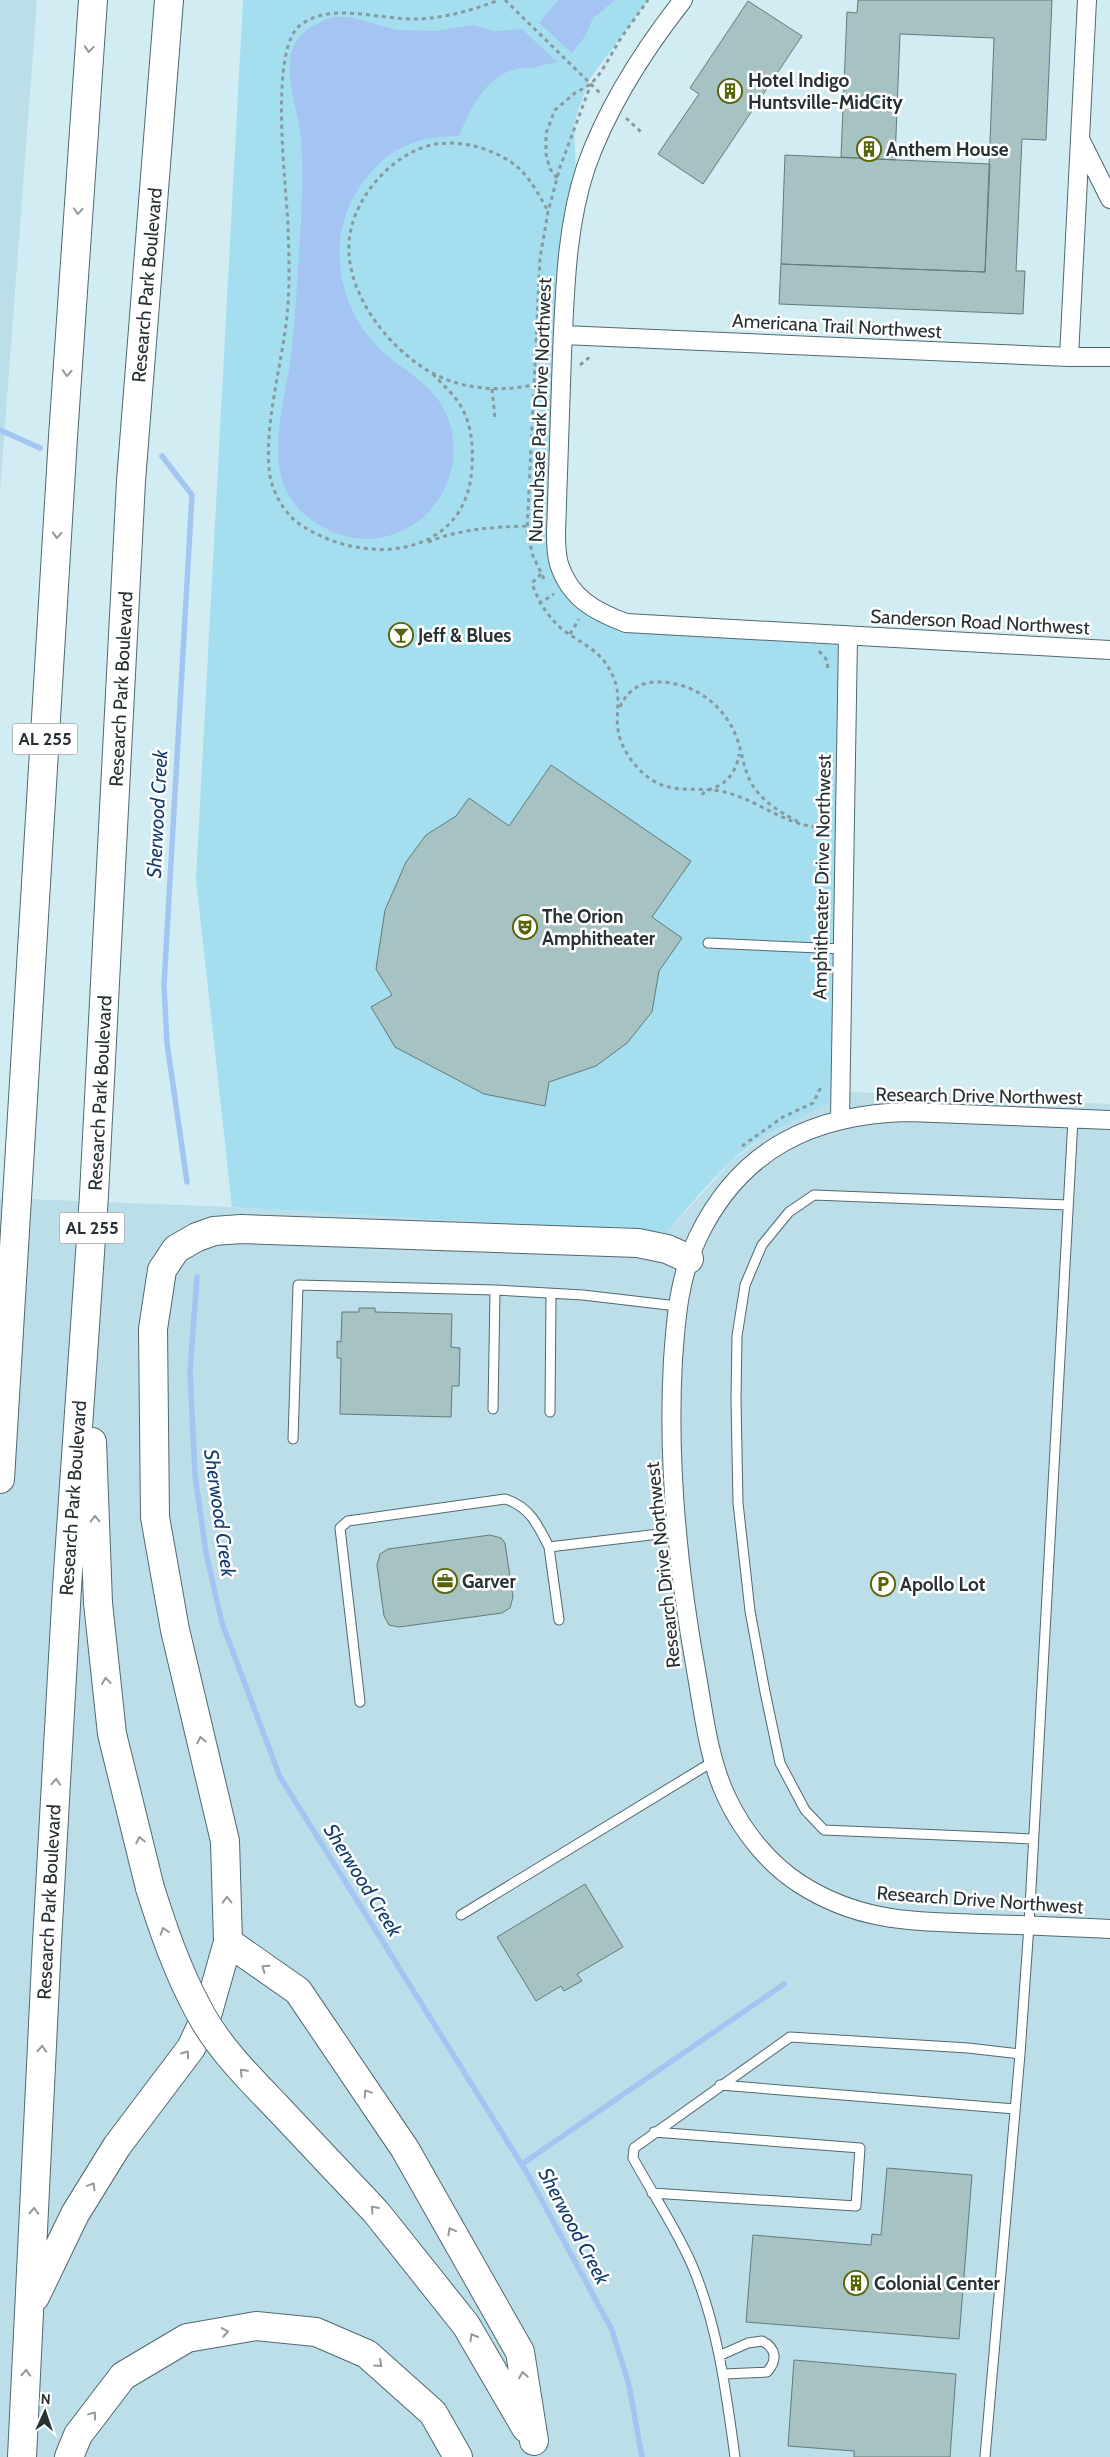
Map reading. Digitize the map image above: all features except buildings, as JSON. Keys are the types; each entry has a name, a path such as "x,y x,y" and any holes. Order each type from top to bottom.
{"highway":[{"name":"AL 255","path":"0,1478 62,438 93,0"},
{"name":"Research Park Boulevard","path":"22,2457 48,1923 114,838 131,481 169,0"},
{"path":"30,2307 76,2214 116,2146 191,2048 208,2012 228,1942 225,1841 175,1630 155,1517 153,1329 162,1270 176,1249 197,1237 214,1231 241,1229 638,1243 668,1249 689,1259"},
{"path":"86,1300 99,1613 112,1734 150,1888 170,1951 198,2010 233,2061 376,2212 466,2325 535,2449"},
{"path":"228,1942 298,1992 405,2149 520,2352 535,2449"},
{"path":"70,2457 78,2435 123,2376 187,2338 256,2326 316,2332 368,2354 433,2413 458,2457"}],"street":[{"name":"Nunnuhsae Park Drive Northwest","path":"683,0 630,72 598,136 586,168 577,202 566,269 556,533 558,563 572,590 597,612 626,623 848,637"},
{"path":"1069,357 1086,0"},
{"path":"1080,138 1110,199"},
{"name":"Americana Trail Northwest","path":"563,335 1069,357 1110,357"},
{"name":"Sanderson Road Northwest","path":"848,637 1110,650"},
{"name":"Amphitheater Drive Northwest","path":"840,1119 848,637"},
{"name":"Research Drive Northwest","path":"1110,1120 877,1112 840,1119 801,1132 759,1160 741,1177 715,1208 699,1235 689,1259 677,1306 671,1395 671,1458 676,1532 687,1624 714,1761 728,1800 761,1850 798,1883 856,1911 893,1919 1110,1928"}],"lane":[{"path":"708,943 842,949"},
{"path":"986,2457 1029,1925 1073,1119"},
{"path":"1033,1840 824,1830 806,1810 780,1763 750,1611 738,1503 737,1336 745,1285 762,1245 790,1212 814,1195 1068,1205"},
{"path":"292,1439 298,1285 495,1290 677,1306"},
{"path":"493,1410 495,1290"},
{"path":"550,1412 551,1294"},
{"path":"360,1702 340,1528 348,1521 505,1499 517,1502 535,1519 550,1546 559,1620"},
{"path":"550,1546 676,1532"},
{"path":"461,1915 714,1761"},
{"path":"735,2457 721,2356 692,2265 633,2158 634,2148 790,2037 968,2048 1020,2054"},
{"path":"720,2085 1015,2109"},
{"path":"652,2193 856,2206 860,2148 654,2132"},
{"path":"721,2356 748,2342 762,2341 773,2350 775,2357 772,2366 767,2372 724,2374"}],"path":[{"path":"499,0 452,15 428,18 387,17 341,9 328,10 304,21 295,30 284,53 282,108 288,228 287,314 269,444 269,469 273,486 283,507 294,520 333,542 382,550 421,545 445,535 470,530 527,526"},
{"path":"505,0 577,70"},
{"path":"557,179 550,169 546,154 546,133 555,110 575,93 591,84 601,72 621,38 648,0"},
{"path":"548,212 532,183 516,166 489,151 462,144 419,149 386,171 363,200 353,222 349,242 353,276 364,302 380,328 396,348 419,366 433,374 470,387 492,389 524,387 562,375 595,353"},
{"path":"421,545 444,530 459,511 467,495 471,473 472,449 470,427 462,409 433,374"},
{"path":"492,389 495,418"},
{"path":"541,574 532,583 539,604 563,630 591,647 609,670 618,690 617,722 622,744 644,774 668,788 717,791 742,798 786,821 808,827 831,828"},
{"path":"539,604 555,594"},
{"path":"570,634 579,618"},
{"path":"618,711 628,694 642,684 660,682 693,690 705,696 723,713 736,734 745,770 760,795 780,811 808,827"},
{"path":"702,795 705,790 716,787 729,777 738,762 739,751"}],"shaded area":[{"path":"0,0 37,0 0,491"},
{"path":"243,0 648,0 589,80 574,123 577,202 558,563 597,612 848,637 832,1091 829,1104 777,1129 752,1144 713,1179 665,1234 232,1207 196,879"},
{"path":"558,0 615,0 593,18 586,35 572,53 539,23"},
{"path":"333,17 350,17 397,30 436,31 472,25 495,31 522,29 558,63 516,69 494,80 473,106 459,136 416,142 394,152 373,170 351,202 343,224 340,247 341,270 345,292 354,314 366,334 382,351 425,385 439,401 445,411 452,433 453,456 449,477 440,497 426,514 408,528 388,536 364,539 336,533 310,519 294,503 284,484 279,464 278,443 291,356 302,202 301,140 292,93 290,58 296,42 304,32"},
{"path":"832,1091 1110,1104 1110,2457 0,2457 0,1198 232,1207 665,1234 731,1162 763,1137 796,1118 829,1104"}],"waterway":[{"name":"Sherwood Creek","path":"0,430 40,448"},
{"name":"Sherwood Creek","path":"162,456 192,495 164,985 167,1043 187,1182"},
{"name":"Sherwood Creek","path":"197,1277 190,1372 195,1475 206,1553 222,1623 280,1777 527,2173 612,2330 629,2385 642,2457"},
{"path":"522,2164 784,1984"}],"place":[{"name":"Hotel Indigo Huntsville-MidCity","path":"730,91"},
{"name":"Anthem House","path":"869,149"},
{"name":"Jeff & Blues","path":"401,635"},
{"name":"The Orion Amphitheater","path":"525,927"},
{"name":"Garver","path":"445,1581"},
{"name":"Apollo Lot","path":"883,1584"},
{"name":"Colonial Center","path":"856,2283"}]}
